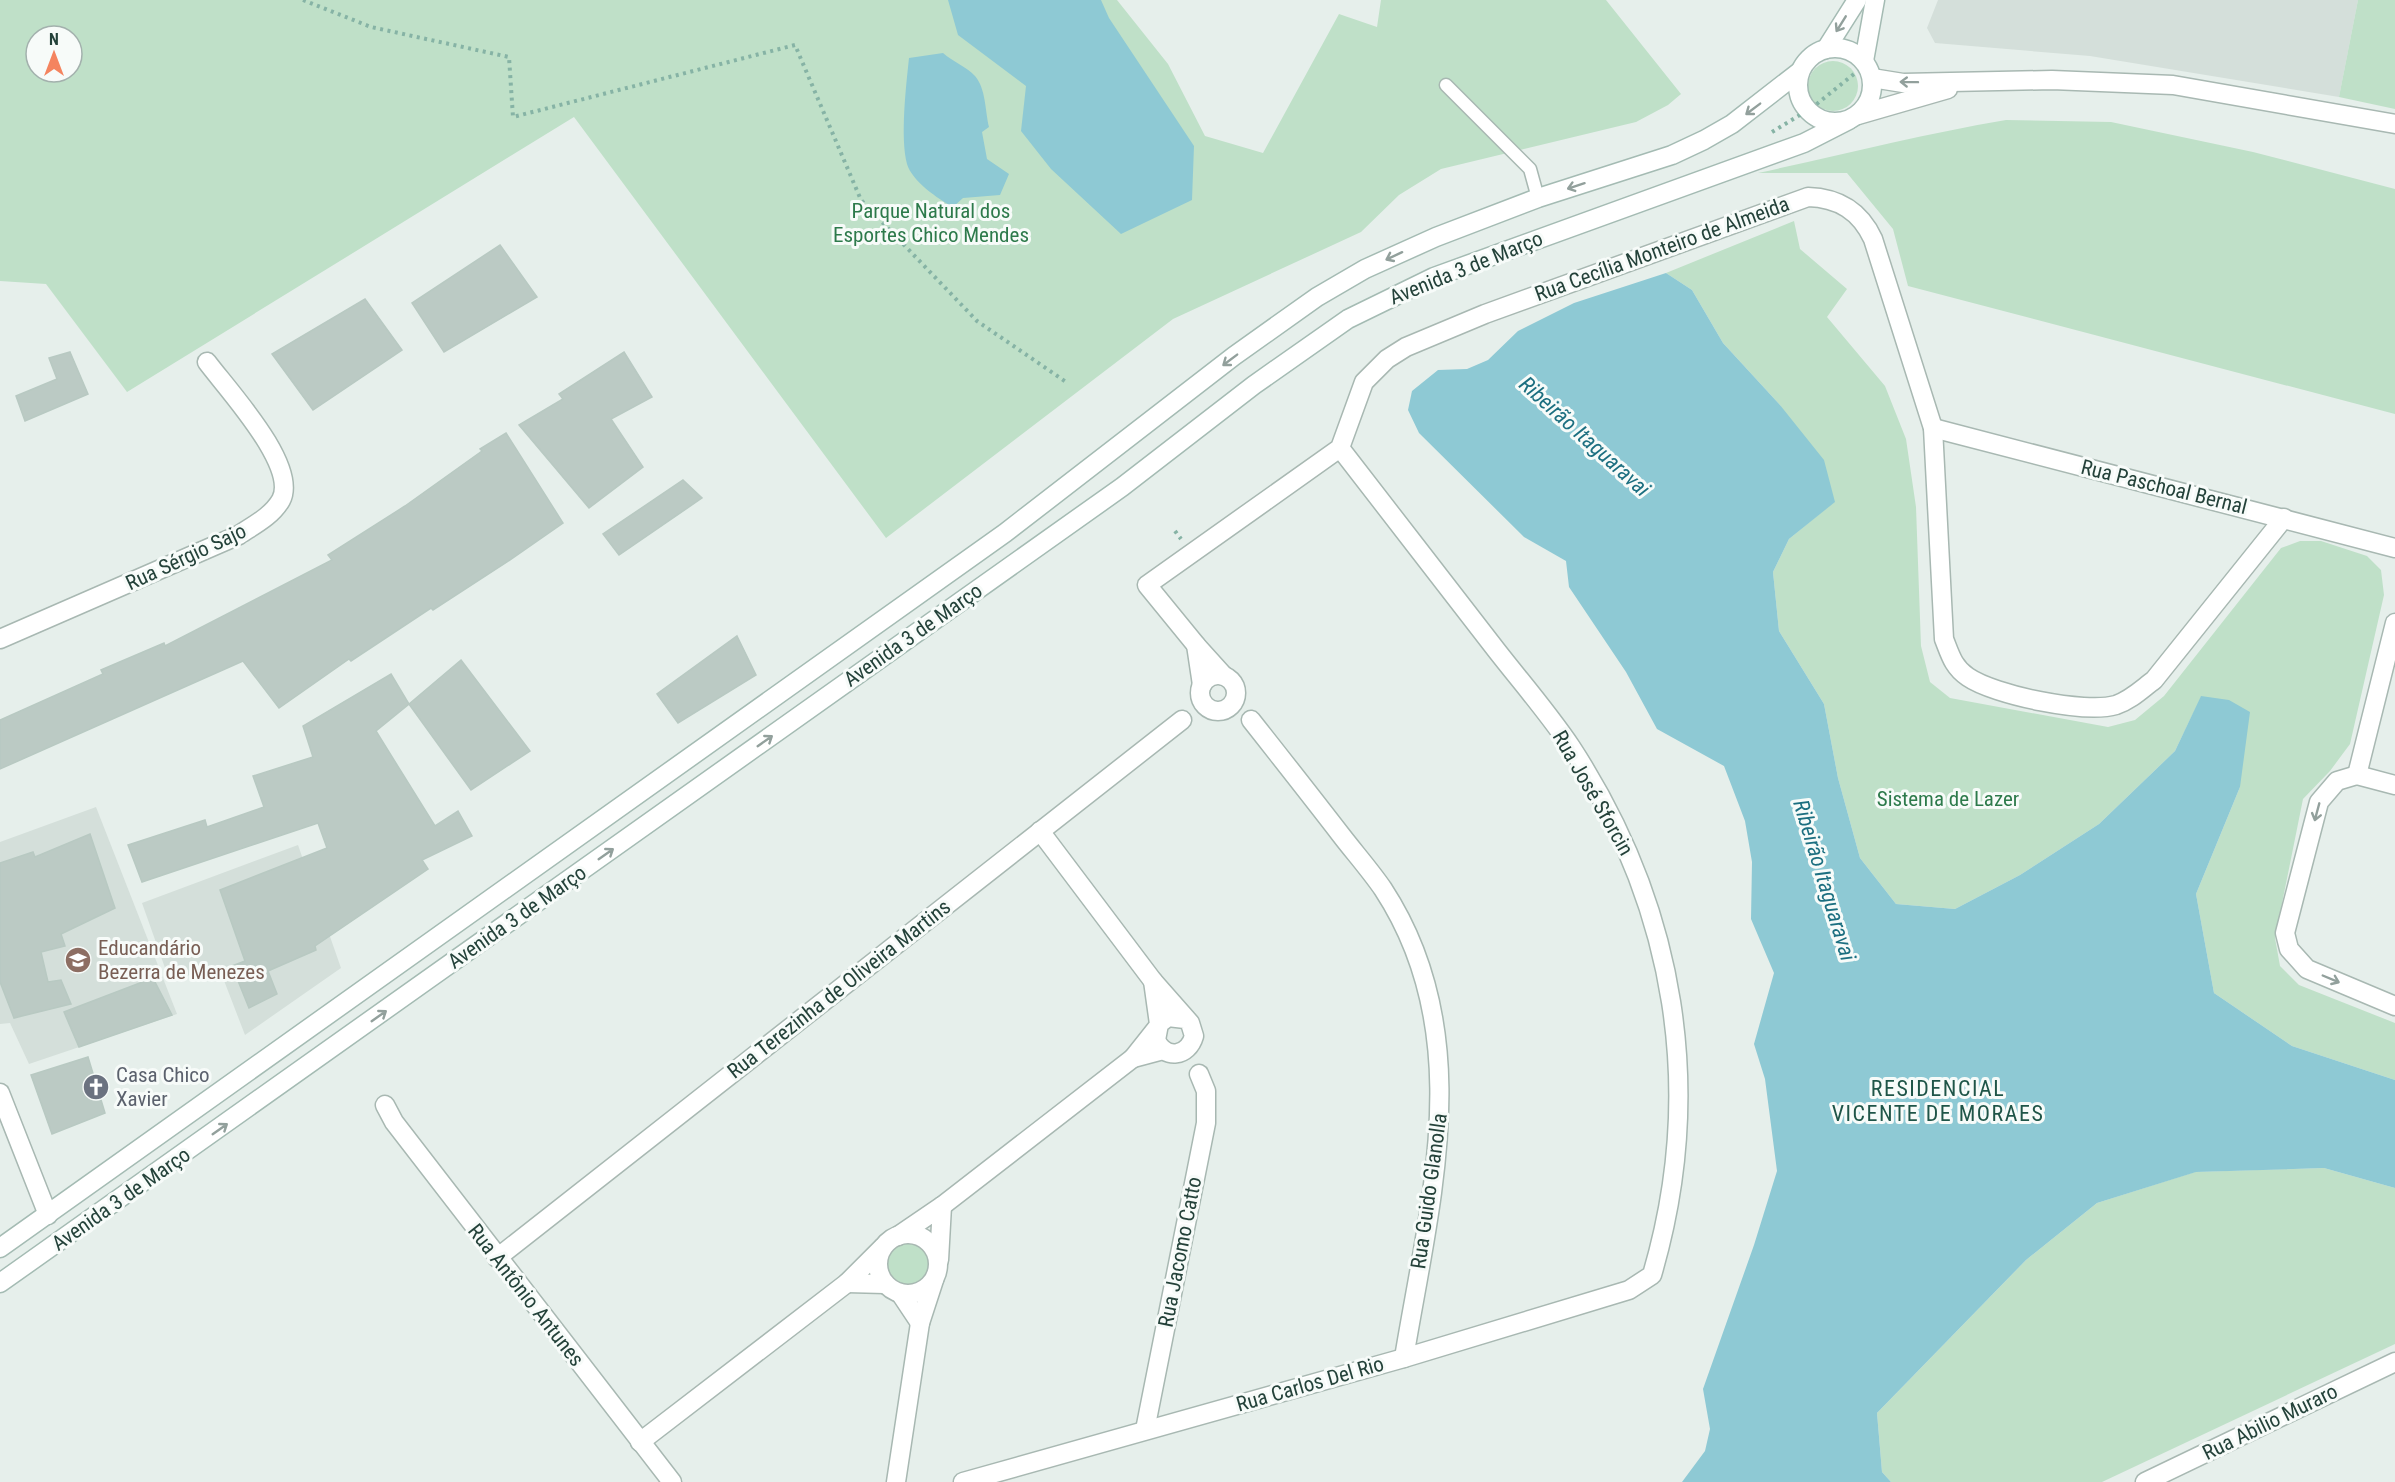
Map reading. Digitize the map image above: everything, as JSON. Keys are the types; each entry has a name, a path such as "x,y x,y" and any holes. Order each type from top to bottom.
{"street":[{"path":"1826,49 1857,0"},
{"path":"1864,61 1875,0"},
{"path":"1854,117 1870,98 1872,78 1864,61 1846,50 1826,49 1810,57 1799,72 1798,93 1807,111 1829,122 1854,117 1938,91 1988,80"},
{"name":"Avenida 3 de Março","path":"0,1248 1005,532 1234,356 1317,297 1365,269 1436,237 1538,198 1672,155 1732,124 1799,72"},
{"path":"1872,78 1903,83 2052,80 2173,85 2395,124"},
{"name":"Avenida 3 de Março","path":"0,1283 1122,487 1254,385 1348,319 1434,277 1804,143 1854,117"},
{"name":"Rua Cecília Monteiro de Almeida","path":"1340,448 1364,382 1387,359 1406,347 1507,306 1808,197 1824,198 1840,203 1855,213 1868,228 1933,428 1944,639 1952,662 1968,677 1996,690 2027,698 2089,707 2115,705 2133,697 2154,680 2284,518"},
{"name":"Rua Sérgio Sajo","path":"0,639 239,535 267,517 282,498 283,474 272,446 207,362"},
{"name":"Rua Paschoal Bernal","path":"1933,428 2395,548"},
{"name":"Rua Guido Glanolla","path":"1340,448 1147,585 1230,684 1251,720 1383,889 1416,956 1431,1008 1440,1056 1440,1116 1437,1160 1404,1358"},
{"name":"Rua José Sforcin","path":"1340,448 1571,747 1620,832 1642,887 1658,934 1668,984 1677,1048 1680,1108 1675,1170 1663,1238 1652,1275"},
{"path":"2357,775 2395,623"},
{"path":"1196,645 1202,701 1217,710 1251,720"},
{"path":"1201,688 1211,676 1230,684 1235,698 1230,706 1217,710"},
{"name":"Rua Terezinha de Oliveira Martins","path":"497,1257 1182,720 1201,688"},
{"name":"Rua Terezinha de Oliveira Martins","path":"1182,720 1217,710"},
{"path":"2395,785 2357,775 2337,781 2319,802 2285,933 2289,949 2307,969 2395,1006"},
{"path":"1040,831 1154,981 1190,1023 1194,1036 1188,1049 1183,1053 1166,1052 1133,1058"},
{"path":"1154,981 1156,1040 1166,1052 1199,1074"},
{"path":"640,1442 847,1283 891,1241 942,1206 1133,1058 1157,1026 1168,1017 1185,1019"},
{"name":"Rua Jacomo Catto","path":"1145,1430 1206,1123 1206,1091 1199,1074 1194,1036"},
{"path":"0,1093 48,1215"},
{"name":"Rua Antônio Antunes","path":"385,1105 394,1122 672,1482"},
{"path":"896,1482 920,1323 939,1261 942,1206"},
{"name":"Avenida 3 de Março","path":"34,1259 46,1247 51,1236 48,1215"},
{"path":"920,1323 881,1277 878,1261 891,1241 914,1235 931,1244 939,1261"},
{"name":"Rua Carlos Del Rio","path":"963,1482 1404,1358 1629,1290 1652,1275"},
{"path":"847,1283 919,1292 934,1280"},
{"name":"Rua Abilio Muraro","path":"2145,1482 2395,1362"}],"lane":[{"path":"1446,85 1530,169 1538,198"}],"path":[{"path":"303,0 371,27 509,57 513,117 795,45 861,200 977,321 1066,382"}],"shaded area":[{"path":"1938,0 2358,0 2339,97 2090,56 1935,43 1927,28"},
{"name":"Educandário Bezerra de Menezes","path":"96,807 177,1014 29,1064 10,1023 0,1024 0,842"},
{"path":"298,845 341,968 245,1035 218,965 170,982 142,903"}],"green space":[{"name":"Parque Natural dos Esportes Chico Mendes","path":"0,0 1117,0 1168,64 1205,136 1263,153 1339,14 1377,27 1381,0 1606,0 1681,94 1668,105 1636,122 1441,169 1399,195 1361,232 1173,319 886,538 574,117 127,392 46,284 0,281"},
{"path":"2358,0 2395,0 2395,109 2339,97"},
{"path":"1833,61 1851,68 1858,86 1851,104 1833,111 1815,104 1808,86 1815,68"},
{"path":"2006,120 2111,122 2253,152 2395,189 2395,414 1908,286 1893,229 1847,173 1758,173 1913,138"},
{"name":"Sistema de Lazer","path":"1794,221 1800,249 1847,289 1827,317 1885,386 1906,439 1916,507 1921,646 1930,682 1950,698 2108,727 2135,720 2164,696 2281,548 2300,541 2321,541 2367,556 2381,570 2384,595 2350,744 2330,771 2303,799 2275,938 2280,966 2299,985 2395,1023 2395,1080 2292,1046 2214,993 2196,894 2240,787 2201,697 2175,751 2099,824 2020,875 1955,909 1896,904 1860,858 1838,778 1824,704 1779,631 1773,572 1789,539 1834,502 1780,405 1723,343 1692,290 1666,273"},
{"path":"2324,1168 2395,1188 2395,1344 2102,1482 1891,1482 1882,1472 1877,1413 2026,1260 2097,1203 2195,1172"},
{"path":"903,1240 913,1240 925,1247 932,1259 932,1269 925,1281 913,1288 903,1288 888,1277 884,1269 884,1259 895,1244"}],"water":[{"path":"948,0 1101,0 1109,18 1194,146 1192,200 1121,234 1051,169 1021,131 1026,86 958,35"},
{"path":"943,53 968,70 979,81 989,127 982,132 987,159 1009,174 1000,195 963,198 953,207 933,194 914,177 907,164 904,140 909,58"},
{"name":"Ribeirão Itaguaravai","path":"1666,273 1692,290 1723,343 1780,405 1824,460 1835,502 1789,539 1773,572 1779,631 1824,704 1838,778 1860,858 1896,904 1955,909 2020,875 2099,824 2175,751 2201,696 2229,700 2250,712 2240,787 2196,894 2214,993 2292,1046 2395,1080 2395,1188 2324,1168 2196,1172 2097,1203 2026,1260 1877,1413 1882,1472 1891,1482 1682,1482 1705,1451 1710,1429 1703,1389 1754,1245 1777,1171 1765,1079 1754,1044 1774,973 1751,919 1752,862 1745,821 1724,766 1657,729 1626,672 1569,587 1566,561 1524,537 1419,433 1408,410 1412,391 1438,370 1467,369 1488,360 1518,331 1574,303"}],"building":[{"path":"500,245 537,297 444,352 412,303"},
{"path":"365,299 402,350 313,410 272,354"},
{"path":"70,352 88,394 25,421 16,396 57,379 49,358"},
{"path":"624,352 652,397 611,419 643,467 589,508 519,425 563,399 559,394"},
{"path":"506,433 563,523 507,562 433,610 431,608 351,661 349,659 279,708 243,661 0,769 0,720 103,674 101,670 164,643 165,646 332,560 328,555 405,506 482,451 480,449"},
{"path":"683,480 702,498 619,555 603,534"},
{"path":"737,636 756,675 678,723 657,694"},
{"path":"461,660 530,751 471,790 409,704"},
{"path":"391,674 409,704 376,731 435,826 458,811 472,836 422,860 428,869 315,946 316,950 268,971 277,994 249,1008 232,966 245,961 220,890 327,848 318,823 142,882 128,845 205,820 207,827 264,807 253,776 313,757 303,726"},
{"path":"90,834 115,908 61,934 65,946 41,952 48,982 61,980 71,1004 14,1018 0,982 0,863 33,852 35,857"},
{"path":"153,978 172,1015 79,1047 64,1012"},
{"path":"88,1057 105,1113 52,1134 31,1075"}],"place":[{"name":"Educandário Bezerra de Menezes","path":"78,960"},
{"name":"Casa Chico Xavier","path":"96,1087"}],"district":[{"name":"RESIDENCIAL VICENTE DE MORAES","path":"1938,1100"}]}
